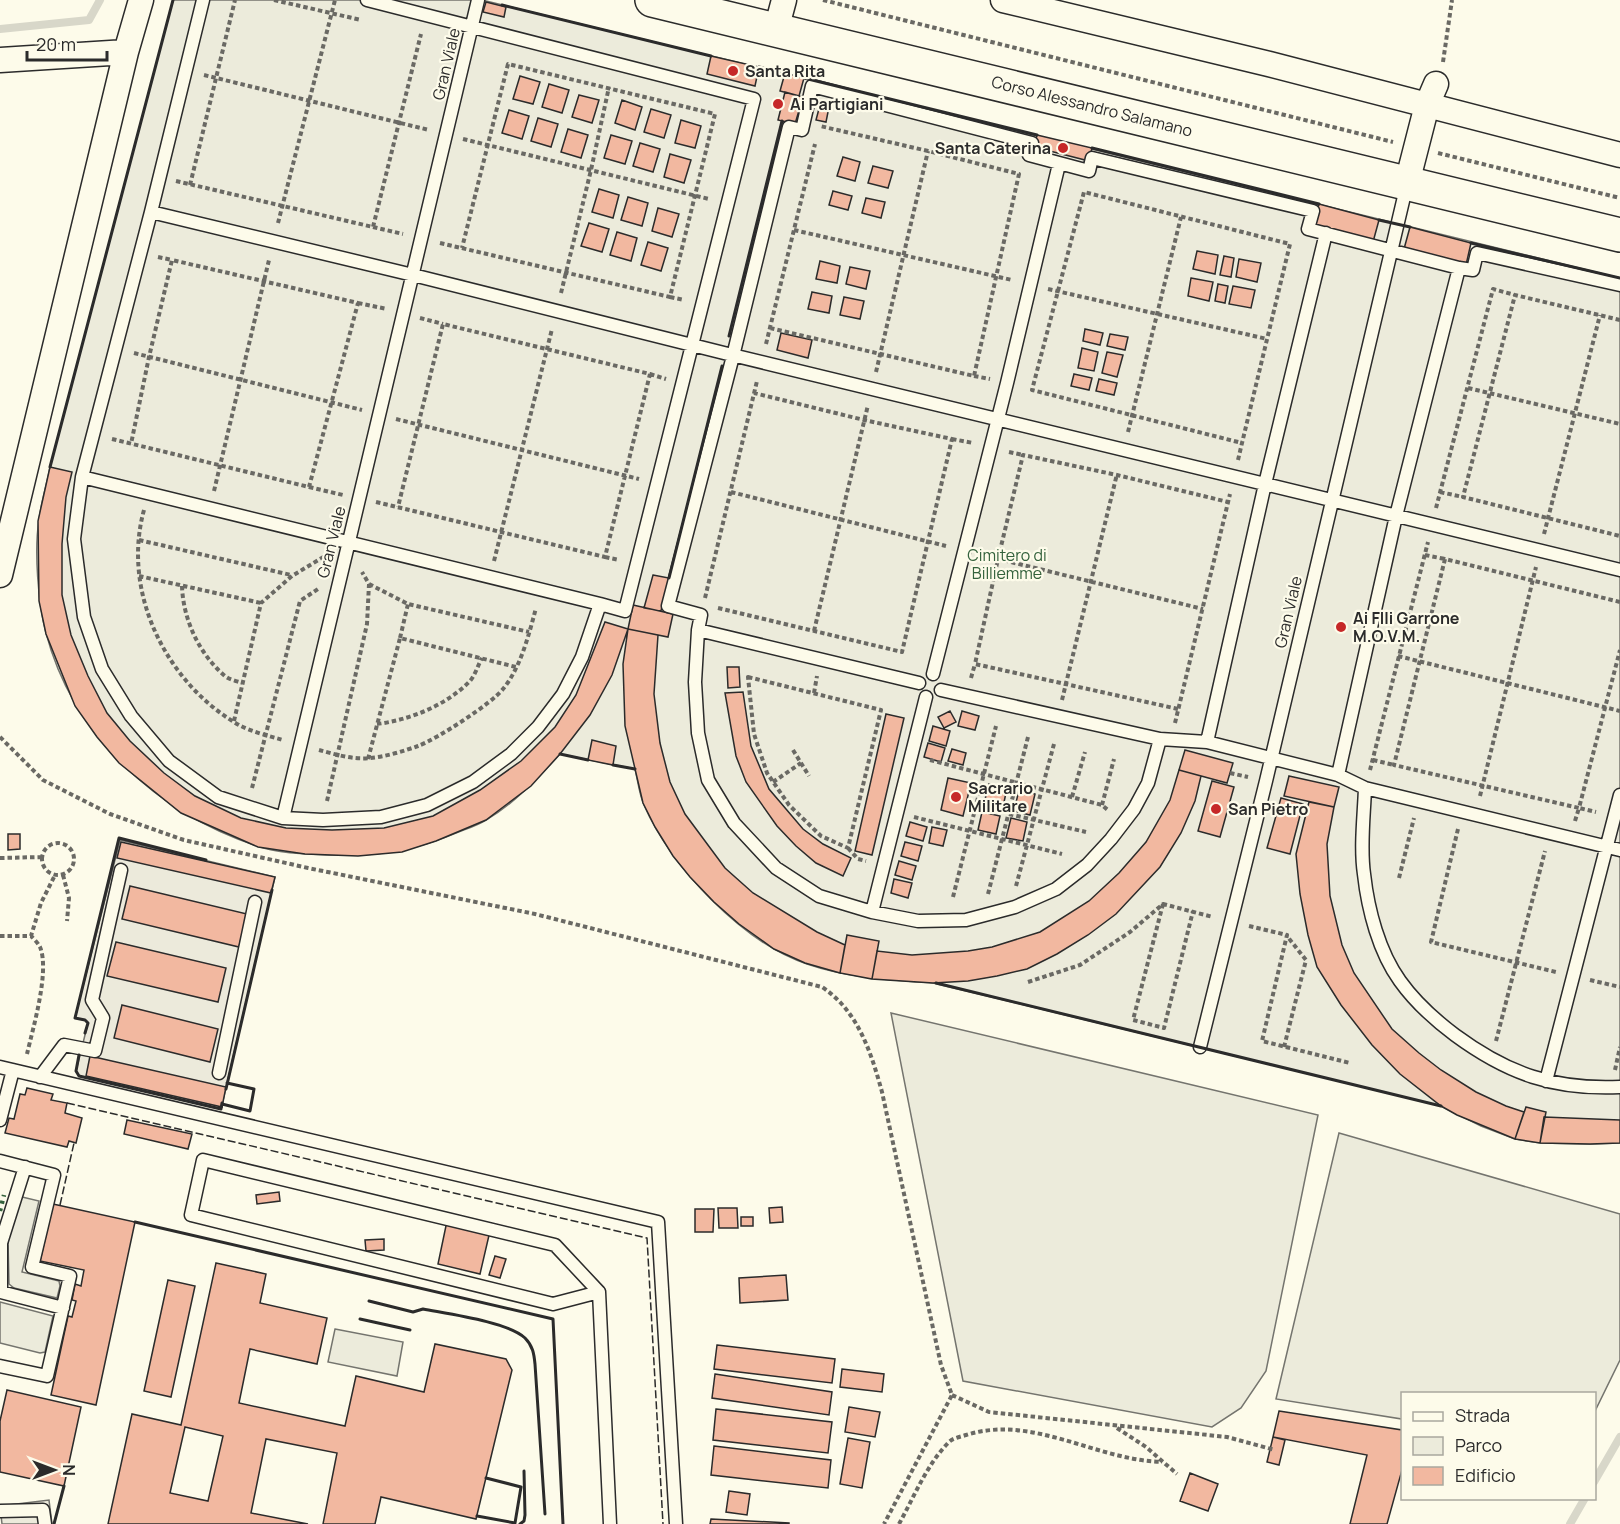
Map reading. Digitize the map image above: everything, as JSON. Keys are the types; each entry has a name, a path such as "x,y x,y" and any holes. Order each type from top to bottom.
{"street":[{"path":"0,575 126,52 141,0"},
{"name":"Corso Alessandro Salamano","path":"652,0 780,15 1407,183 1620,235"},
{"path":"1004,0 1269,64 1431,95 1620,155"},
{"path":"0,60 126,52"},
{"path":"1407,183 1431,95"}],"lane":[{"path":"203,0 82,477 74,539 84,617 102,669 131,716 169,761 218,797 283,818 323,820 381,817 427,805 473,782 511,754 538,727 564,694 582,657 600,604"},
{"path":"82,477 625,611 754,99 367,0"},
{"name":"Gran Viale","path":"283,818 478,0"},
{"path":"1166,739 1148,783 1134,809 1087,865 1056,889 1015,907 966,920 918,921 872,912 819,896 776,868 734,823 708,780 698,733 695,682 701,615 668,606 729,355 789,127 802,130 812,86 1032,142 1029,155 1059,164 1089,171 1092,158 1313,211 1308,229 1459,268 1473,270 1477,253 1620,285"},
{"path":"933,674 1059,164"},
{"name":"Gran Viale","path":"1200,1047 1272,758 1407,183"},
{"path":"151,212 413,274 729,355 1620,570"},
{"path":"1207,742 1265,484 1326,233"},
{"path":"1338,775 1396,516 1459,268"},
{"path":"698,630 919,683"},
{"path":"933,674 940,678 941,690 934,698 926,697 920,693 919,683 924,675 933,674"},
{"path":"941,690 1166,739 1207,742 1338,775 1365,788 1614,848"},
{"path":"872,912 926,697"},
{"path":"1365,788 1363,874 1375,926 1387,957 1400,981 1436,1021 1480,1053 1510,1069 1546,1082 1590,1087 1620,1087"},
{"path":"1546,1082 1574,976 1614,848 1615,816 1620,795"},
{"path":"40,1077 64,1045 95,1051 103,1018 92,1000 121,870"},
{"path":"219,1073 255,902"},
{"path":"0,1067 658,1222 676,1524"},
{"path":"0,1120 19,1071"},
{"path":"600,1292 553,1304 191,1215 203,1160 555,1245 600,1292 610,1524"},
{"path":"0,1161 54,1175 32,1267 70,1276 47,1376 0,1366"},
{"path":"25,1167 1,1243 1,1292 63,1308"},
{"path":"0,1511 43,1510 45,1524"}],"path":[{"path":"235,0 190,185 373,227 423,34 411,32"},
{"path":"274,0 366,21"},
{"path":"823,0 1620,198"},
{"path":"1431,95 1442,71 1452,0"},
{"path":"508,64 715,114 670,297 462,248 508,64"},
{"path":"770,328 974,376 1019,174 819,126"},
{"path":"1166,739 1178,709 1290,244 1084,192 1032,390 1242,443"},
{"path":"172,260 358,303 309,487 131,444 172,260"},
{"path":"1462,497 1515,295 1620,320"},
{"path":"1476,814 1600,315"},
{"path":"443,324 650,374 605,557 398,507 443,324"},
{"path":"1468,388 1620,424"},
{"path":"715,608 902,652 952,439 754,393"},
{"path":"1178,709 975,664 1023,455 1228,502"},
{"path":"1440,492 1620,536"},
{"path":"139,540 292,576 261,603 234,721"},
{"path":"1425,555 1620,602"},
{"path":"1394,765 1445,559"},
{"path":"247,806 300,601 340,575"},
{"path":"139,576 261,603"},
{"path":"323,820 367,624 369,584 408,604 529,632"},
{"path":"182,585 183,606 194,634 210,659 227,678 243,683"},
{"path":"368,759 408,604"},
{"path":"400,638 516,667"},
{"path":"1570,837 1620,650"},
{"path":"1398,656 1620,711"},
{"path":"377,724 393,722 418,714 448,698 471,681 482,658"},
{"path":"748,677 881,710 848,848 821,836 789,804 773,782 767,773 754,734 748,677"},
{"path":"953,897 996,726"},
{"path":"0,737 43,780 110,814 184,840 534,914 822,987 836,996 857,1024 873,1056 941,1365 952,1395 989,1412 1227,1437 1275,1450"},
{"path":"988,896 1028,737"},
{"path":"1015,889 1054,744"},
{"path":"793,750 809,776"},
{"path":"1072,797 1084,752"},
{"path":"912,756 1102,805 1123,824"},
{"path":"1102,805 1114,759"},
{"path":"1372,760 1615,816"},
{"path":"773,782 801,763"},
{"path":"1399,878 1418,800"},
{"path":"1462,811 1431,942 1620,987"},
{"path":"897,813 1062,854"},
{"path":"1009,813 1086,832"},
{"path":"1491,1059 1550,832"},
{"path":"52,844 62,844 71,849 74,854 74,864 68,872 55,874 45,867 44,852 52,844"},
{"path":"0,858 43,857"},
{"path":"31,936 41,903 55,874"},
{"path":"63,874 69,898 67,921"},
{"path":"1163,904 1133,1020 1164,1028 1192,911"},
{"path":"1284,1047 1306,960 1287,935"},
{"path":"0,936 31,936"},
{"path":"19,1071 40,997 43,967 40,947 31,936"},
{"path":"884,1524 952,1395"},
{"path":"1114,1426 1146,1447 1177,1474"},
{"path":"899,1524 932,1465 950,1440 979,1431 1014,1430 1063,1438 1108,1454 1140,1462 1162,1462"}],"green space":[{"name":"Cimitero di Billiemme","path":"173,0 482,0 1620,278 1620,1143 1540,1143 1515,1139 1481,1126 1441,1106 933,983 854,975 807,964 783,954 758,939 734,921 690,877 671,853 642,801 635,769 560,754 516,798 483,822 445,838 414,847 367,855 304,854 266,849 220,832 153,791 124,766 98,737 76,705 59,670 43,621 37,546 40,513 50,467"},
{"path":"891,1013 1318,1115 1266,1371 1241,1408 1212,1427 963,1381"},
{"path":"1339,1133 1620,1214 1620,1360 1596,1409 1596,1392 1401,1392 1401,1419 1276,1399"},
{"path":"18,1196 39,1201 22,1272 59,1281 57,1298 14,1288 9,1284 8,1241"},
{"path":"0,1302 53,1316 45,1352 40,1353 0,1343"},
{"path":"335,1329 403,1342 397,1376 328,1362"}],"shaded area":[{"path":"120,840 275,877 221,1109 79,1076 76,1071 88,1023 75,1018"},
{"path":"49,1500 52,1524 2,1524 0,1506"}],"building":[{"path":"486,2 506,7 504,17 483,12"},
{"name":"Santa Rita","path":"711,56 759,67 755,86 707,74"},
{"path":"785,73 804,78 799,96 780,91"},
{"path":"520,76 540,82 533,104 513,99"},
{"path":"549,84 569,90 562,113 542,107"},
{"path":"785,92 803,97 795,124 778,120"},
{"path":"579,95 599,100 592,123 572,117"},
{"path":"622,100 642,107 635,130 615,123"},
{"path":"820,105 829,107 826,122 816,120"},
{"path":"651,109 671,115 664,138 644,132"},
{"path":"509,110 529,116 522,139 502,133"},
{"path":"538,118 558,124 551,147 531,141"},
{"path":"681,120 701,126 695,148 675,143"},
{"path":"568,129 588,135 581,158 561,152"},
{"path":"611,135 632,141 625,164 604,158"},
{"name":"Santa Caterina","path":"1037,135 1092,148 1089,161 1034,147"},
{"path":"640,143 660,149 653,172 633,166"},
{"path":"670,154 691,160 684,183 664,177"},
{"path":"843,157 860,162 855,181 837,176"},
{"path":"873,166 893,171 888,188 868,183"},
{"path":"599,189 619,195 613,218 592,212"},
{"path":"833,191 852,196 848,210 829,205"},
{"path":"628,197 648,203 642,226 621,220"},
{"path":"866,198 885,202 881,218 862,213"},
{"path":"1319,204 1379,220 1373,242 1313,226"},
{"path":"658,208 679,214 672,237 652,231"},
{"path":"589,223 609,229 602,252 581,246"},
{"path":"1410,227 1471,243 1466,265 1404,249"},
{"path":"617,232 637,238 631,261 610,255"},
{"path":"648,242 668,248 661,271 641,265"},
{"path":"1197,251 1218,255 1215,274 1193,269"},
{"path":"1224,256 1234,258 1231,277 1220,275"},
{"path":"1239,259 1261,263 1257,282 1236,277"},
{"path":"820,261 840,266 837,283 816,279"},
{"path":"850,267 870,271 866,289 846,284"},
{"path":"1191,278 1213,282 1209,301 1188,296"},
{"path":"1218,284 1228,286 1225,303 1215,301"},
{"path":"1233,286 1255,290 1251,308 1229,304"},
{"path":"812,292 832,296 829,313 808,309"},
{"path":"844,297 864,301 860,319 840,315"},
{"path":"1085,329 1103,333 1100,345 1083,341"},
{"path":"781,333 812,340 808,358 777,350"},
{"path":"1110,334 1128,337 1125,350 1107,346"},
{"path":"1082,348 1098,352 1094,371 1078,368"},
{"path":"1107,352 1123,355 1117,377 1102,373"},
{"path":"1074,374 1092,378 1089,390 1071,386"},
{"path":"1099,379 1117,383 1114,395 1096,391"},
{"path":"50,467 72,472 66,497 62,544 62,595 71,635 107,713 130,741 164,773 195,796 241,818 286,828 332,830 384,828 433,816 480,790 521,761 555,727 576,695 605,622 628,629 612,675 590,715 560,754 531,786 486,820 436,841 402,852 358,856 305,854 258,847 181,813 119,763 75,706 46,634 39,601 38,521"},
{"path":"653,575 669,578 661,611 644,608"},
{"path":"633,605 673,614 668,637 628,629"},
{"path":"628,629 658,635 654,694 660,743 670,782 685,814 725,868 753,893 817,932 845,945 840,973 805,963 774,949 739,924 690,877 673,856 655,827 643,803 625,726 623,664"},
{"path":"727,667 739,667 740,687 728,688"},
{"path":"743,692 751,746 769,789 803,829 823,844 851,858 843,876 816,863 796,846 777,826 746,782 736,756 725,693"},
{"path":"950,711 956,722 944,728 938,717"},
{"path":"962,711 979,716 975,730 958,726"},
{"path":"886,714 904,718 872,855 855,851"},
{"path":"933,726 950,731 946,746 929,741"},
{"path":"592,740 616,746 613,765 588,760"},
{"path":"928,743 945,748 941,762 924,757"},
{"path":"952,749 966,753 963,765 948,761"},
{"path":"1185,750 1233,763 1227,783 1179,770"},
{"path":"1179,770 1201,776 1195,801 1181,833 1160,867 1116,914 1088,935 1027,969 997,976 968,981 933,983 872,979 877,951 912,955 992,947 1040,932 1089,901 1119,873 1146,842 1170,800"},
{"path":"1289,776 1339,787 1334,807 1284,796"},
{"name":"Sacrario Militare","path":"948,778 971,783 963,816 941,810"},
{"name":"San Pietro","path":"1212,781 1234,787 1220,837 1198,831"},
{"path":"989,784 1007,788 1003,807 984,803"},
{"path":"1019,790 1035,794 1030,815 1014,811"},
{"path":"1281,798 1303,804 1290,854 1267,848"},
{"path":"1309,802 1334,807 1327,844 1330,896 1342,945 1354,973 1392,1029 1419,1053 1476,1092 1524,1112 1515,1139 1441,1106 1400,1074 1372,1045 1341,1005 1317,967 1300,894 1296,854"},
{"path":"982,812 1000,816 996,834 978,830"},
{"path":"1011,818 1027,822 1023,841 1006,838"},
{"path":"910,822 927,827 923,841 906,836"},
{"path":"932,827 947,830 943,846 929,843"},
{"path":"8,834 20,834 20,849 8,850"},
{"path":"121,842 275,877 271,893 117,858"},
{"path":"905,842 922,846 918,861 901,856"},
{"path":"899,861 916,866 912,880 895,875"},
{"path":"894,879 912,883 908,898 891,893"},
{"path":"130,886 247,914 239,947 122,919"},
{"path":"847,935 879,941 872,979 840,973"},
{"path":"116,942 226,968 218,1002 107,976"},
{"path":"122,1005 218,1029 210,1062 114,1038"},
{"path":"90,1056 226,1087 222,1107 86,1076"},
{"path":"27,1088 53,1094 51,1100 67,1103 65,1113 82,1118 76,1143 69,1141 67,1147 5,1133 9,1118 14,1119 20,1094 25,1095"},
{"path":"1526,1107 1546,1112 1540,1143 1515,1139"},
{"path":"1544,1117 1620,1120 1620,1143 1540,1143"},
{"path":"127,1120 192,1134 188,1149 124,1134"},
{"path":"279,1192 280,1201 257,1204 256,1195"},
{"path":"53,1204 135,1222 96,1405 51,1395 68,1316 72,1317 76,1301 72,1300 75,1284 81,1286 84,1270 40,1261"},
{"path":"782,1207 783,1222 770,1223 769,1208"},
{"path":"718,1208 737,1208 738,1228 719,1228"},
{"path":"695,1209 714,1209 713,1232 695,1232"},
{"path":"741,1217 753,1217 753,1226 741,1226"},
{"path":"447,1221 490,1231 480,1274 438,1264"},
{"path":"384,1239 384,1250 366,1251 365,1240"},
{"path":"495,1256 506,1259 500,1278 489,1275"},
{"path":"216,1263 266,1274 260,1303 327,1318 317,1364 250,1349 239,1403 345,1426 356,1376 424,1392 435,1344 506,1359 512,1370 476,1519 381,1497 375,1524 323,1524 337,1453 266,1439 251,1513 308,1524 108,1524 132,1414 181,1425","holes":["185,1427 223,1436 208,1501 170,1493"]},
{"path":"786,1275 788,1300 740,1303 739,1278"},
{"path":"168,1280 195,1286 171,1397 144,1391"},
{"path":"717,1345 835,1359 832,1383 714,1369"},
{"path":"842,1369 884,1374 882,1392 840,1387"},
{"path":"715,1374 832,1392 829,1415 712,1398"},
{"path":"7,1390 81,1407 64,1486 0,1472 0,1421"},
{"path":"849,1407 880,1412 875,1437 845,1432"},
{"path":"716,1409 832,1422 828,1453 713,1440"},
{"path":"1279,1411 1401,1430 1401,1474 1387,1524 1350,1524 1367,1455 1273,1437"},
{"path":"1273,1437 1285,1440 1279,1465 1267,1462"},
{"path":"848,1438 870,1442 862,1488 840,1484"},
{"path":"714,1446 831,1460 828,1488 711,1475"},
{"path":"1190,1473 1218,1484 1208,1511 1180,1501"},
{"path":"729,1491 750,1494 747,1515 726,1512"},
{"path":"711,1519 789,1523 789,1524 710,1524"}],"waterway":[{"path":"0,29 89,20 100,0"},
{"path":"1596,1479 1620,1437"},
{"path":"1570,1524 1584,1500"}],"hedge":[{"path":"0,1211 4,1195"}],"fence":[{"path":"67,1103 647,1238 663,1524"},
{"path":"60,1205 74,1143"}],"wall":[{"path":"50,467 173,0"},
{"path":"502,5 711,56"},
{"path":"759,67 785,73"},
{"path":"804,78 1037,135"},
{"path":"729,336 782,121"},
{"path":"1092,148 1319,204"},
{"path":"1379,220 1410,227"},
{"path":"1471,243 1620,278"},
{"path":"669,578 722,366"},
{"path":"560,754 588,760"},
{"path":"613,765 635,769"},
{"path":"85,1033 88,1023 75,1018 119,838 206,860"},
{"path":"226,1089 272,890"},
{"path":"936,983 1441,1106"},
{"path":"79,1055 76,1071 79,1076 221,1109 222,1103"},
{"path":"222,1104 250,1111 254,1089 227,1083"},
{"path":"135,1222 553,1319 563,1524"},
{"path":"369,1301 413,1312 423,1309 477,1319 506,1327 528,1341 533,1350 535,1364 545,1514"},
{"path":"360,1319 410,1330"},
{"path":"520,1524 524,1521 525,1515 524,1471"},
{"path":"477,1516 515,1523 521,1487 486,1478"},
{"path":"54,1524 64,1486"}],"place":[{"name":"Santa Rita","path":"733,71"},
{"name":"Ai Partigiani","path":"778,104"},
{"name":"Santa Caterina","path":"1063,148"},
{"name":"Ai Flli Garrone M.O.V.M.","path":"1341,627"},
{"name":"Sacrario Militare","path":"956,797"},
{"name":"San Pietro","path":"1216,809"}]}
